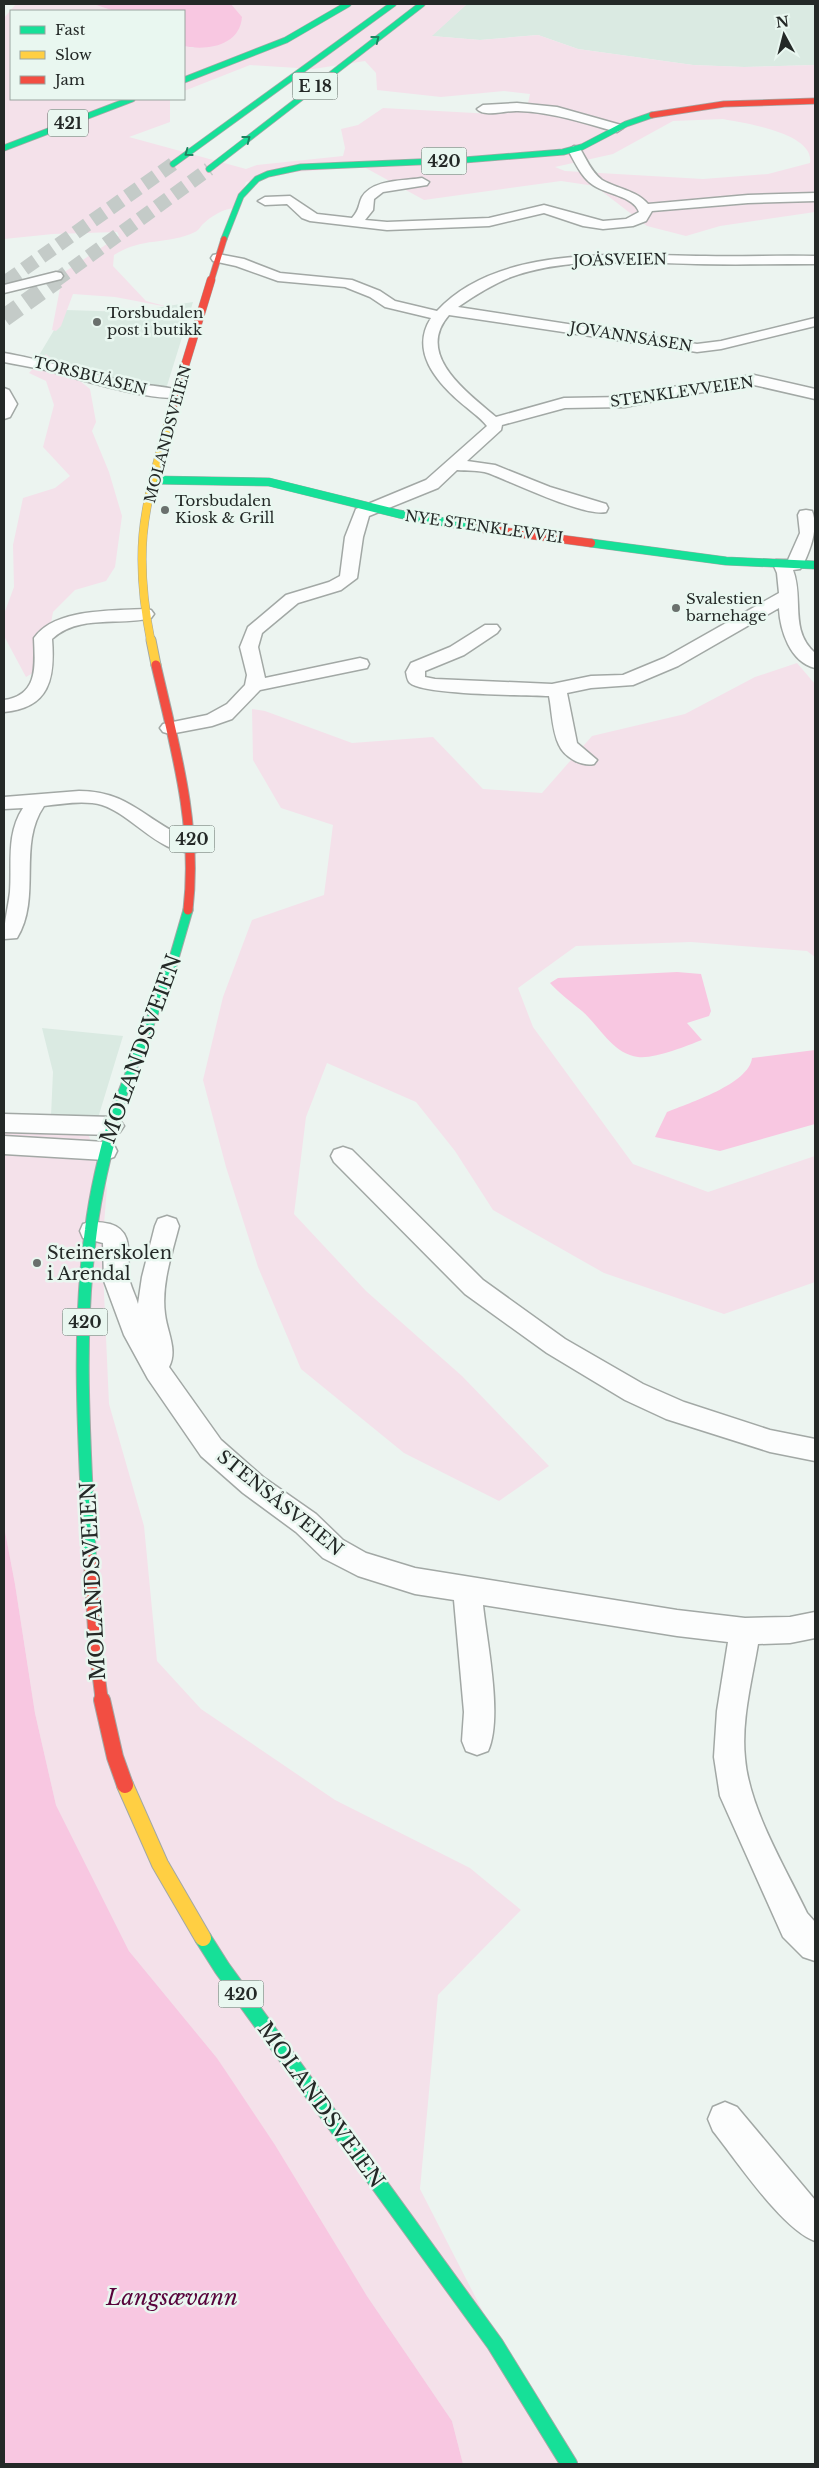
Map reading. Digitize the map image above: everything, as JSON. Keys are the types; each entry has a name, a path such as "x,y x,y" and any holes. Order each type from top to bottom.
{"main road":[{"path":"185,78 282,39 312,23 341,4"},
{"path":"185,78 286,40 348,4"},
{"name":"E 18","path":"173,164 393,4"},
{"name":"E 18","path":"209,169 422,4"},
{"name":"421","path":"4,144 119,100"},
{"name":"421","path":"4,148 129,100"},
{"name":"MOLANDSVEIEN","path":"569,2464 495,2344 222,1968 173,1891 143,1833 114,1757 97,1684 92,1622 86,1456 85,1318 87,1263 105,1151 134,1060 176,953 186,920 193,884 193,846 189,815 145,614 142,550 146,518 176,394 231,218 242,191 254,179 263,174 306,167 508,157 574,150 593,143 617,128 655,115 766,102 815,101"},
{"name":"NYE STENKLEVVEI","path":"155,480 269,482 374,508 451,524 726,561 815,565"}],"street":[{"path":"483,109 517,107 557,111 617,128"},
{"path":"265,201 290,200 315,218 356,221 380,231 489,222 544,209 559,212 588,223 616,225 641,218 646,213 645,208 636,200 590,178 574,150"},
{"path":"356,221 366,210 368,198 378,190 422,182"},
{"path":"645,208 748,199 815,197"},
{"path":"170,728 226,715 254,686 256,675 249,647 251,635 292,599 335,586 348,578 354,537 362,513 423,489 441,478 453,465 492,432 495,427 493,422 454,388 434,360 430,339 442,313 390,304 369,292 340,282 278,277 239,262 218,258"},
{"name":"JOÅSVEIEN","path":"442,313 459,298 485,283 518,271 565,261 611,258 815,260"},
{"path":"4,290 56,276"},
{"name":"JOVANNSÅSEN","path":"442,313 697,348 720,345 815,322"},
{"name":"TORSBUÅSEN","path":"4,358 43,363 120,387 176,394"},
{"name":"STENKLEVVEIEN","path":"493,422 511,419 564,403 626,402 683,390 754,380 815,394"},
{"path":"4,393 9,404 4,414"},
{"path":"453,465 489,468 544,491 600,508"},
{"path":"806,515 809,533 788,565 786,573 789,627 798,645 815,662"},
{"path":"491,629 457,651 418,667 415,672 417,680 434,685 557,689 591,682 626,681 671,662 788,595"},
{"path":"4,706 26,699 43,682 45,676 43,638 55,627 84,620 145,614"},
{"path":"254,686 360,664"},
{"path":"557,689 568,745 587,760"},
{"path":"4,803 77,798 104,799 127,810 181,844 193,846"},
{"path":"9,933 20,895 20,836 30,810 38,801"},
{"path":"4,1123 112,1126"},
{"path":"4,1145 105,1151"},
{"path":"343,1156 474,1287 556,1346 634,1392 676,1411 770,1441 815,1450"},
{"path":"157,1371 160,1355 154,1332 151,1306 167,1226"},
{"name":"STENSÅSVEIEN","path":"92,1231 107,1232 115,1239 117,1281 136,1335 157,1371 211,1448 253,1485 306,1523 333,1549 358,1563 415,1581 677,1623 745,1631 790,1630 815,1625"},
{"path":"469,1591 468,1599 479,1712 477,1741"},
{"path":"745,1631 732,1711 729,1757 736,1796 795,1925 815,1945"},
{"path":"725,2118 799,2210 815,2224"}],"shaded area":[{"path":"16,4 93,4 111,10 11,10"},
{"path":"231,4 467,4 432,36 480,40 538,35 578,49 693,65 744,67 815,65 815,212 720,226 686,236 647,226 595,186 561,181 424,200 364,167 296,172 246,182 237,208 228,209 214,215 195,232 175,239 144,243 124,249 114,255 113,266 146,301 173,308 115,297 73,294 61,326 56,331 52,330 63,273 119,236 117,232 53,234 4,239 4,18 10,11 10,100 170,100 170,122 129,137 246,169 257,165 343,156 345,148 341,129 358,125 383,108 493,114 527,108 530,94 504,91 441,97 377,90 376,73 365,61 313,69 250,65 185,91 185,46 193,48 242,18","holes":["723,119 776,131 801,144 809,153 810,163 768,174 703,179 565,171 555,167 613,154 673,121"]},
{"path":"467,4 815,4 815,65 744,67 693,65 578,49 538,35 480,40 431,36"},
{"path":"193,302 166,389 95,376 38,357 66,310 130,312"},
{"path":"46,354 90,389 96,422 92,431 109,472 122,516 115,567 106,581 75,590 53,612 43,667 26,677 4,636 4,614 14,587 13,545 23,498 55,488 70,476 43,447 54,405 46,381 29,373"},
{"path":"797,663 815,684 815,957 807,951 691,942 576,946 518,988 533,1027 633,1164 708,1192 815,1156 815,1282 724,1314 604,1273 493,1210 455,1151 416,1102 327,1063 306,1117 294,1214 366,1291 462,1376 549,1466 499,1501 404,1453 301,1369 258,1267 226,1167 203,1080 223,997 252,920 324,895 333,825 281,808 253,760 252,709 265,711 352,743 433,737 483,789 542,793 592,736 685,714 755,677"},
{"path":"42,1028 123,1036 98,1118 51,1116 53,1072"},
{"path":"82,1116 107,1188 102,1248 109,1404 144,1526 157,1661 201,1709 335,1800 470,1868 521,1910 438,1995 420,2189 561,2464 463,2464 452,2421 367,2296 217,2058 129,1951 56,1805 35,1713 4,1526 4,1118"}],"water":[{"path":"93,4 231,4 242,17 240,27 229,40 211,47 202,48 185,46 185,10 111,10"},
{"path":"677,972 701,974 711,1011 709,1016 687,1023 702,1040 670,1052 645,1057 629,1055 621,1051 582,1011 550,983 558,978"},
{"path":"815,1050 815,1124 720,1151 655,1137 667,1112 703,1098 730,1084 741,1076 752,1058"},
{"name":"Langsævann","path":"4,1526 35,1713 56,1805 129,1951 217,2058 275,2145 367,2296 452,2421 463,2464 4,2464"}],"tunnel":[{"path":"7,281 173,164"},
{"path":"55,281 209,169"},
{"path":"4,283 9,280"},
{"path":"4,318 57,280"}],"traffic: fast":[{"path":"185,80 286,40 348,4"},
{"path":"173,164 393,4"},
{"path":"209,169 422,4"},
{"path":"4,148 129,100"},
{"path":"224,239 241,196 248,186 268,174 301,167 464,160 563,152 582,147 626,124 652,115"},
{"path":"155,480 269,482 399,514 478,528"},
{"path":"591,543 726,561 815,565"},
{"path":"90,1560 84,1339 88,1248 93,1213 103,1161 120,1100 172,965 188,910"},
{"path":"203,1938 222,1968 495,2344 569,2464"}],"traffic: slow":[{"path":"156,665 150,637 143,580 143,534 149,497 173,405"},
{"path":"125,1785 141,1825 160,1864 203,1938"}],"traffic: jam":[{"path":"652,115 724,104 815,101"},
{"path":"173,405 224,239"},
{"path":"478,528 591,543"},
{"path":"156,665 178,756 189,818 192,880 188,910"},
{"path":"90,1560 95,1646 102,1702 115,1757 125,1785"}],"place":[{"name":"Torsbudalen post i butikk","path":"97,322"},
{"name":"Torsbudalen Kiosk & Grill","path":"165,510"},
{"name":"Svalestien barnehage","path":"676,608"},
{"name":"Steinerskolen i Arendal","path":"37,1263"}]}
